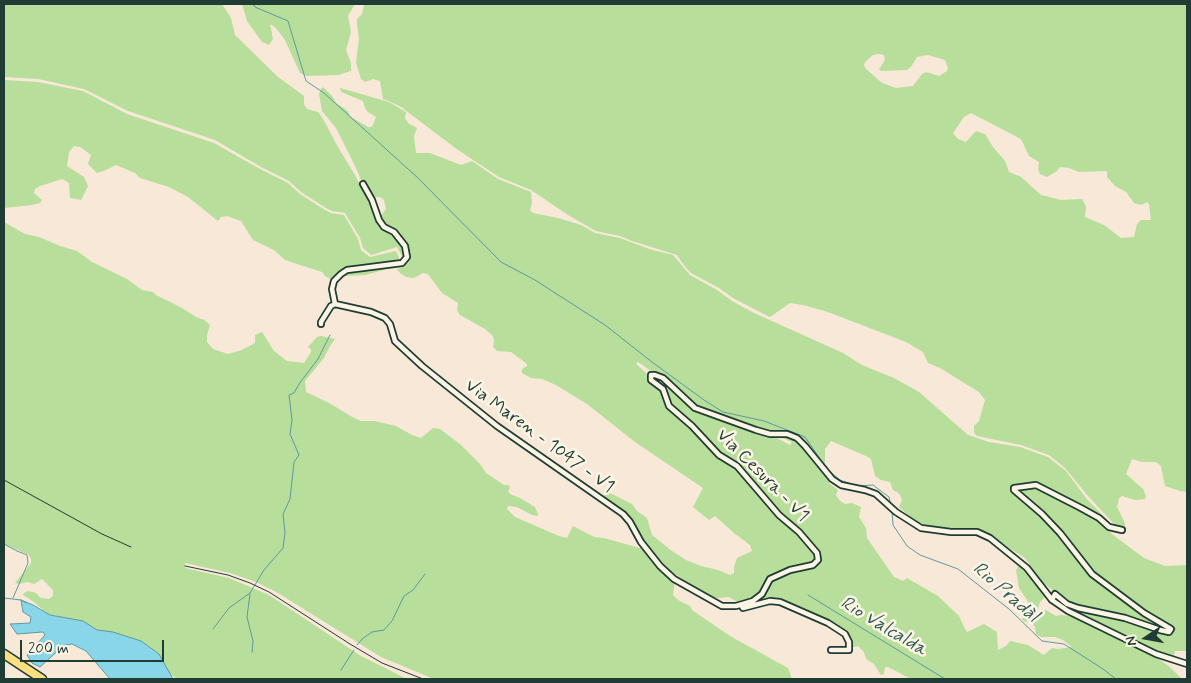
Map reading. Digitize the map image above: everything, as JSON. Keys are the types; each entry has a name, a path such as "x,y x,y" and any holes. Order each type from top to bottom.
{"main road":[{"path":"4,654 42,679"}],"street":[{"path":"321,324 331,306 335,304 332,289 334,281 341,274 347,270 402,264 406,260 407,252 405,246 394,232 384,227 379,220 372,200 363,184"},
{"name":"Via Maren - 1047 - V1","path":"335,304 371,312 386,318 395,340 422,366 497,426 623,514 630,522 641,542 660,566 674,579 722,606 741,605"},
{"name":"Via Cesura - V1","path":"741,605 758,597 772,577 790,570 813,565 818,560 817,553 799,532 779,515 737,466 720,455 692,426 669,406 663,389 650,380 651,375 663,378 694,408 770,434 792,436 805,446 832,479 841,485 876,494 921,528 951,532 977,532 990,538 1027,568 1052,600"},
{"path":"1122,530 1109,527 1099,518 1036,485 1014,488 1060,533 1092,574 1171,629 1169,632 1160,630 1125,618 1078,608 1067,604 1055,594 1052,600 1068,612 1126,641 1156,654 1187,664"},
{"path":"741,605 743,608 770,601 780,602 828,623 844,634 849,642 849,650 831,650"}],"green space":[{"path":"4,4 222,4 231,18 235,35 278,77 304,96 304,104 307,109 318,112 323,119 355,175 381,227 403,247 406,254 404,260 397,247 371,255 363,248 360,238 345,213 326,208 301,192 289,181 215,140 128,111 84,89 38,79 4,77"},
{"path":"242,4 355,4 348,16 351,32 346,50 351,63 351,71 338,75 307,76 300,73 285,40 275,27 270,24 273,39 269,45 262,42 247,21"},
{"path":"362,4 1187,4 1187,492 1165,486 1161,466 1156,462 1142,462 1132,459 1126,474 1143,489 1146,496 1145,499 1135,500 1122,496 1119,498 1117,507 1125,527 1116,526 1065,468 1049,455 1021,445 977,436 974,433 974,426 979,421 985,400 979,392 940,368 928,363 923,352 906,342 828,312 803,305 790,303 770,317 691,273 677,255 620,236 596,231 531,190 499,177 458,150 401,107 383,99 380,81 373,79 365,82 361,79 356,63 359,38 357,19 362,14 364,5","holes":["873,55 884,55 885,60 879,69 881,71 907,70 917,57 928,55 945,60 948,68 947,71 939,76 926,72 922,74 913,86 896,88 882,83 865,68 864,64 866,61","971,113 1021,139 1029,156 1039,162 1038,169 1040,174 1047,177 1060,167 1079,172 1107,171 1107,177 1115,186 1126,192 1134,203 1141,205 1147,202 1149,204 1151,220 1141,220 1137,224 1134,237 1121,238 1104,225 1085,217 1086,206 1082,199 1061,200 1041,195 1021,177 1009,172 1005,161 985,134 976,131 966,142 958,139 953,133 964,117"]},
{"path":"4,80 38,82 83,91 127,114 214,143 288,183 300,194 325,210 344,215 358,239 361,250 370,257 396,251 402,265 365,275 343,276 334,281 322,272 285,260 274,250 253,240 241,221 227,216 221,217 218,221 188,197 169,187 140,178 135,173 116,165 97,173 88,164 91,155 80,147 74,146 69,152 67,166 84,177 88,186 81,200 70,198 69,183 62,179 35,189 34,193 42,200 40,203 4,208"},
{"path":"323,87 336,103 347,110 351,117 368,127 373,125 376,117 368,112 363,101 341,92 340,88 389,102 406,112 405,118 408,123 417,128 414,136 416,153 430,153 461,165 472,161 498,179 531,192 532,203 530,210 533,213 558,218 581,225 595,233 620,238 649,249 673,255 690,275 732,301 754,313 843,353 862,365 894,378 919,392 968,435 989,442 1020,447 1048,457 1066,471 1086,498 1113,526 1110,526 1092,512 1044,486 1028,483 1014,487 1057,533 1091,575 1168,630 1083,608 1067,602 1041,581 1025,558 990,536 970,529 937,528 916,522 899,507 902,500 900,495 893,490 890,482 875,476 871,459 866,456 831,441 825,449 825,463 823,466 800,439 763,431 696,407 638,362 636,364 646,373 649,381 661,390 669,409 735,468 815,554 815,561 809,565 772,575 767,579 761,593 753,600 739,603 729,597 718,598 708,596 695,588 672,572 658,558 648,546 628,514 604,496 608,492 632,504 637,511 647,518 652,535 672,551 686,560 701,566 730,575 734,573 737,558 752,551 750,545 715,516 709,520 693,507 703,488 635,442 587,404 556,385 542,379 531,378 522,373 522,369 527,364 511,352 497,351 493,347 493,336 485,329 460,315 457,310 458,303 442,293 428,274 423,273 412,278 400,273 397,269 406,264 408,253 404,245 379,218 386,209 384,200 380,197 373,197 370,191 364,188 336,128 322,111 319,94"},
{"path":"4,222 25,234 77,251 92,262 127,279 142,290 153,292 204,320 210,325 207,342 213,349 228,354 242,350 255,343 255,335 262,332 274,351 287,361 304,363 311,352 311,349 308,347 317,337 335,339 324,358 305,381 306,392 361,421 374,421 396,426 421,438 433,428 440,429 461,445 480,464 486,473 504,485 509,485 508,492 535,507 538,514 538,516 532,515 517,507 508,506 507,509 515,517 567,538 573,526 594,537 643,549 651,560 675,581 673,595 678,600 690,606 692,610 730,636 788,668 792,679 434,679 381,657 278,593 256,582 230,573 185,563 185,568 229,578 269,595 361,656 407,679 177,679 55,615 50,616 23,595 28,591 36,593 41,598 49,599 53,596 53,590 42,579 34,584 28,582 15,583 31,563 31,559 29,555 4,544"},
{"path":"654,376 662,380 684,402 703,414 756,433 773,436 790,445 792,442 777,436 787,436 798,442 830,480 829,483 838,490 836,495 840,501 845,504 852,503 861,507 859,517 866,528 867,538 894,577 903,581 907,578 938,596 959,616 967,632 984,624 997,632 998,650 1006,646 1010,641 1028,645 1044,655 1052,648 1072,647 1055,637 1041,637 1036,634 1035,627 1031,621 1024,622 1022,618 1023,613 1029,605 1019,588 1016,570 1020,564 1046,596 1040,602 1036,614 1046,610 1056,616 1077,617 1155,656 1182,679 911,679 888,667 885,667 884,674 881,675 874,664 866,659 864,652 858,646 850,648 845,637 833,627 776,601 744,608 764,595 770,581 791,572 815,567 821,560 819,552 780,513 739,464 720,453 693,424 675,410 664,387 652,379"},
{"path":"1036,487 1098,520 1113,535 1144,558 1165,566 1187,565 1187,651 1175,651 1174,655 1178,660 1156,653 1064,606 1055,598 1082,611 1114,617 1164,633 1171,632 1128,597 1096,576 1053,523 1039,508 1016,490"}],"water":[{"path":"21,600 50,615 83,621 97,630 113,632 141,641 159,654 173,679 110,679 86,651 72,644 61,648 40,667 32,663 27,655 45,635 43,632 17,634 10,624 30,623 31,617 23,612"}],"waterway":[{"path":"253,4 255,7 288,21 306,81 324,93 418,178 501,262 535,280 605,325 652,362 723,412 764,421 805,437 827,469 840,480 857,486 873,485 889,497 891,505"},
{"path":"213,629 229,608 250,593 264,570 283,548 285,533 283,514 290,499 294,462 299,455 290,434 292,420 289,395 294,393 318,359 330,335"},
{"name":"Rio Pradàl","path":"892,511 893,525 907,546 920,555 958,569 1009,609 1042,641 1064,644 1116,679"},
{"path":"4,544 27,555 28,563 13,598"},
{"path":"357,645 372,632 384,630 392,621 404,596 413,590 425,574"},
{"path":"250,594 247,617 253,641 252,652"},
{"name":"Rio Valcalda","path":"808,595 945,679"},
{"path":"4,598 21,600 26,603"},
{"path":"341,670 354,650"}],"railway":[{"path":"4,480 102,534 131,547"},
{"path":"185,566 228,575 269,592 382,663 423,679"}]}
